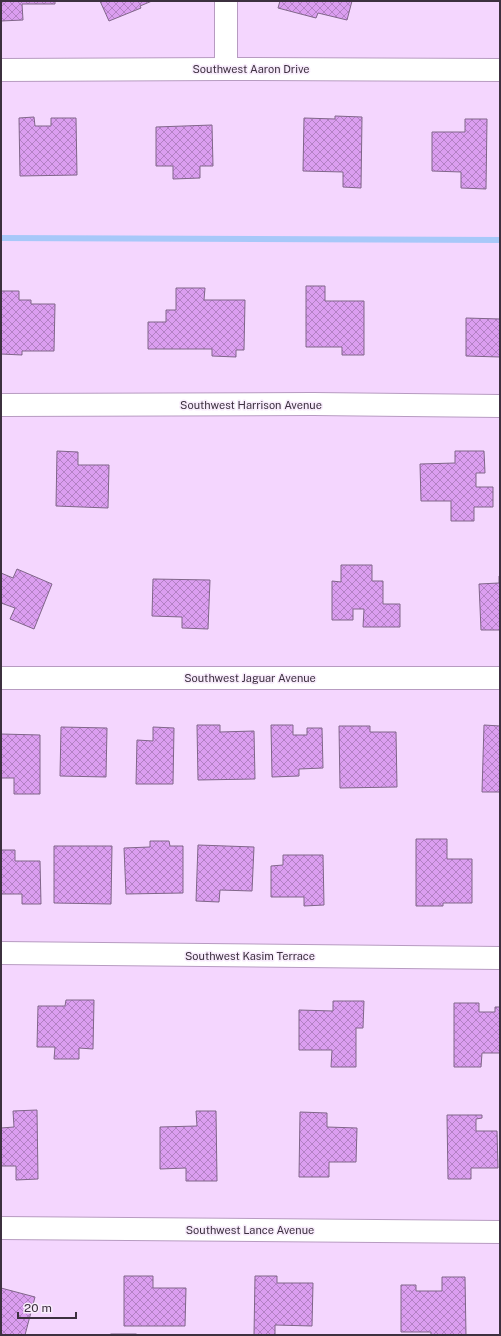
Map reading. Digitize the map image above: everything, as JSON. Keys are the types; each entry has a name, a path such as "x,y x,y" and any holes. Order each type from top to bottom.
{"street":[{"path":"226,1 226,69"},
{"name":"Southwest Aaron Drive","path":"1,70 500,70"},
{"name":"Southwest Harrison Avenue","path":"1,405 313,404 500,406"},
{"name":"Southwest Jaguar Avenue","path":"1,678 500,678"},
{"name":"Southwest Kasim Terrace","path":"1,953 500,958"},
{"name":"Southwest Lance Avenue","path":"1,1228 500,1232"}],"building":[{"path":"1,1 55,1 55,4 22,4 23,20 1,21"},
{"path":"100,1 152,1 140,6 141,8 109,21"},
{"path":"280,1 352,1 347,20 318,13 316,18 278,8"},
{"path":"335,116 362,117 361,188 343,187 343,172 303,171 304,118 335,119"},
{"path":"34,117 35,126 51,126 51,118 76,118 77,175 20,176 19,118"},
{"path":"465,119 487,119 486,189 461,188 461,172 432,171 432,132 465,132"},
{"path":"212,125 213,166 200,166 200,178 173,179 173,166 156,166 156,127"},
{"path":"306,286 325,286 325,301 364,301 364,355 342,355 342,347 306,347"},
{"path":"176,288 205,288 204,300 245,300 244,350 236,350 236,357 212,356 212,349 148,349 148,322 166,322 166,310 176,310"},
{"path":"1,291 19,291 19,300 31,300 31,304 55,304 54,351 22,351 22,355 1,354"},
{"path":"466,318 500,319 500,357 466,356"},
{"path":"57,451 78,452 78,465 109,465 108,508 56,506"},
{"path":"455,451 484,451 485,473 476,473 476,487 493,487 493,507 474,507 474,521 451,521 451,501 421,501 420,464 455,463"},
{"path":"341,565 372,565 372,581 383,581 383,604 400,604 400,627 363,627 364,609 353,609 353,620 332,620 332,581 341,582"},
{"path":"17,569 52,584 34,629 10,619 15,608 1,603 1,573 13,578"},
{"path":"499,576 500,630 481,630 479,584 499,583"},
{"path":"153,579 210,580 208,629 182,628 182,617 152,616"},
{"path":"197,725 220,725 220,732 254,731 255,779 198,780"},
{"path":"271,725 293,725 293,735 307,735 307,728 322,728 323,768 299,769 299,776 272,777"},
{"path":"484,725 500,726 500,792 482,792"},
{"path":"339,726 370,726 370,732 396,732 397,787 340,788"},
{"path":"61,727 107,728 106,777 60,776"},
{"path":"153,727 174,728 173,784 136,784 137,740 153,741"},
{"path":"1,734 40,735 40,794 14,794 14,778 1,778"},
{"path":"416,839 447,839 447,859 472,859 472,903 443,903 443,906 416,906"},
{"path":"150,841 169,841 170,846 183,846 183,893 126,894 124,848 150,847"},
{"path":"198,845 254,847 252,891 220,890 219,902 196,901"},
{"path":"54,846 112,846 111,904 54,903"},
{"path":"1,850 15,850 15,861 40,861 41,904 22,904 22,894 1,894"},
{"path":"283,855 323,855 324,905 304,906 304,897 271,897 271,866 283,865"},
{"path":"66,1000 94,1000 93,1049 79,1048 79,1059 54,1059 55,1047 37,1047 38,1006 65,1006"},
{"path":"333,1001 364,1001 363,1028 356,1028 356,1067 331,1067 332,1050 299,1050 299,1010 333,1011"},
{"path":"454,1003 479,1003 479,1012 495,1012 495,1007 500,1007 500,1053 482,1053 481,1067 454,1067"},
{"path":"37,1110 38,1179 16,1180 16,1166 1,1166 1,1128 14,1127 13,1111"},
{"path":"196,1111 216,1111 217,1181 186,1181 186,1168 160,1169 160,1127 197,1126"},
{"path":"300,1112 327,1113 327,1127 357,1128 356,1162 329,1162 329,1177 299,1177"},
{"path":"447,1115 482,1115 482,1118 476,1119 476,1131 497,1131 498,1168 471,1168 471,1179 448,1179"},
{"path":"124,1276 153,1276 153,1288 186,1288 185,1326 124,1326"},
{"path":"255,1276 277,1276 277,1283 313,1283 312,1326 275,1325 275,1335 254,1335"},
{"path":"442,1277 465,1277 466,1335 431,1335 431,1332 401,1332 401,1285 416,1285 416,1291 442,1291"},
{"path":"1,1288 35,1297 25,1335 1,1335"},
{"path":"136,1334 136,1335 111,1335"}],"waterway":[{"path":"1,238 500,240"}]}
